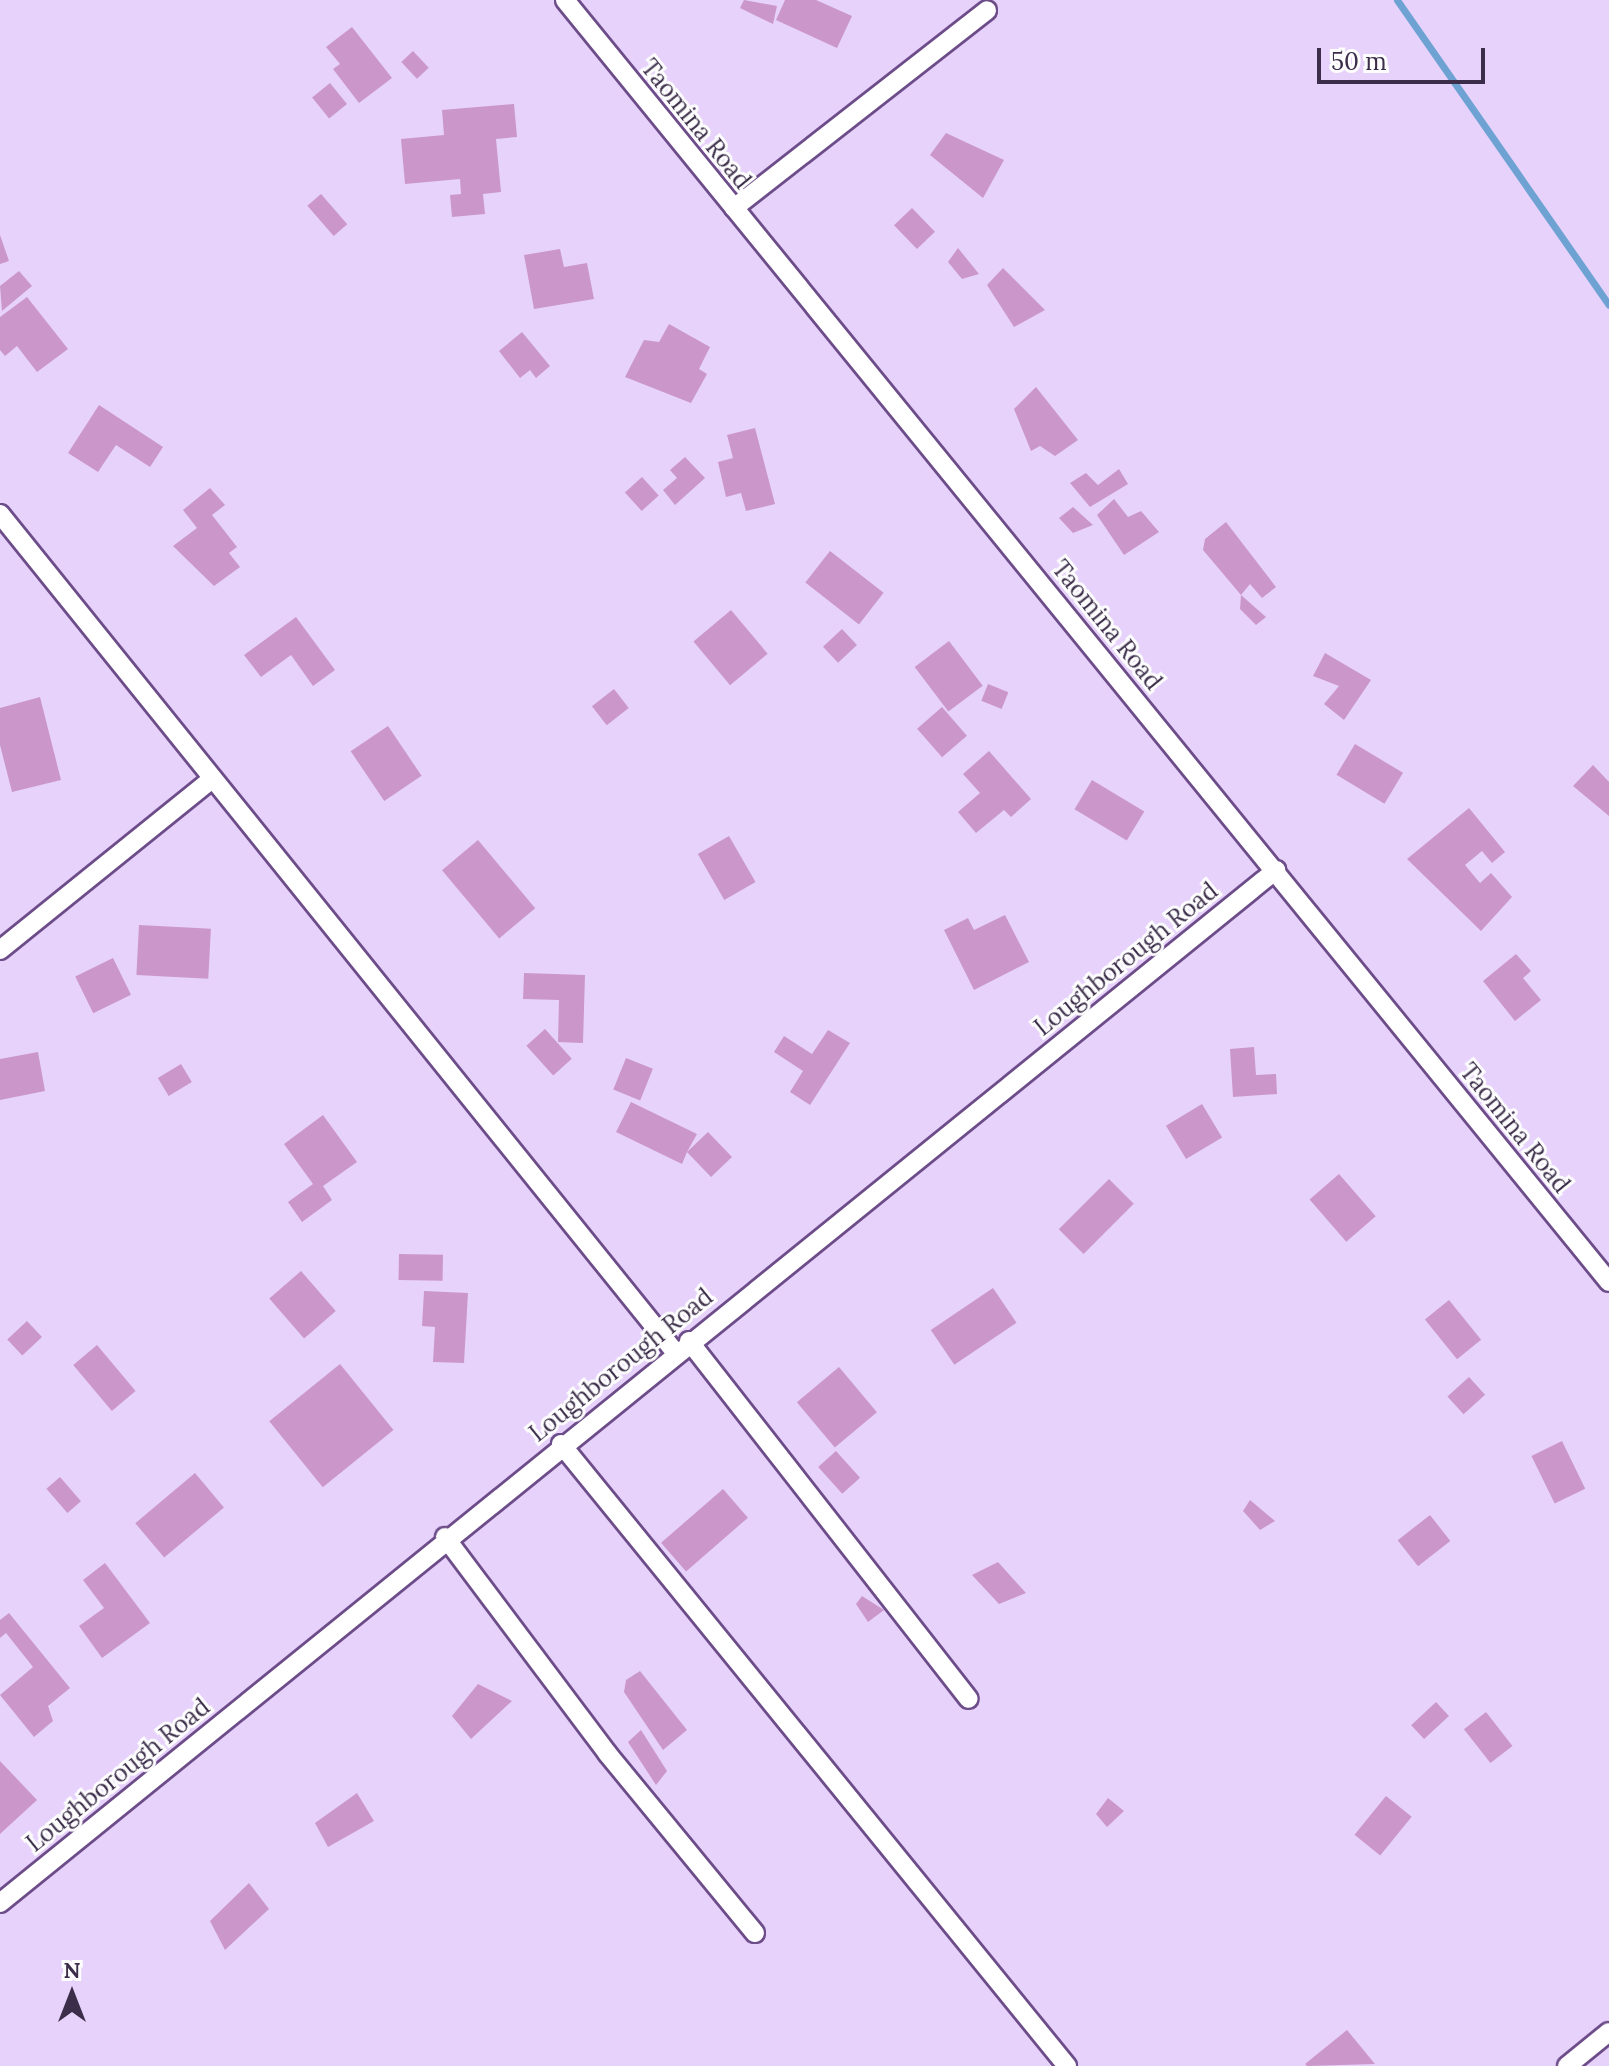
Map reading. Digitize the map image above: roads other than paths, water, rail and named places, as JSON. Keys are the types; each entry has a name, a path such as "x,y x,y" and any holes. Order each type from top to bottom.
{"street":[{"name":"Taomina Road","path":"565,0 1609,1282"},
{"path":"734,208 987,10"},
{"path":"0,514 212,779 969,1699"},
{"path":"0,950 212,779"},
{"name":"Loughborough Road","path":"0,1903 445,1537 1276,870"},
{"path":"561,1444 1067,2066"},
{"path":"445,1537 607,1753 755,1933"},
{"path":"1567,2066 1609,2032"}],"waterway":[{"path":"1397,0 1609,305"}]}
